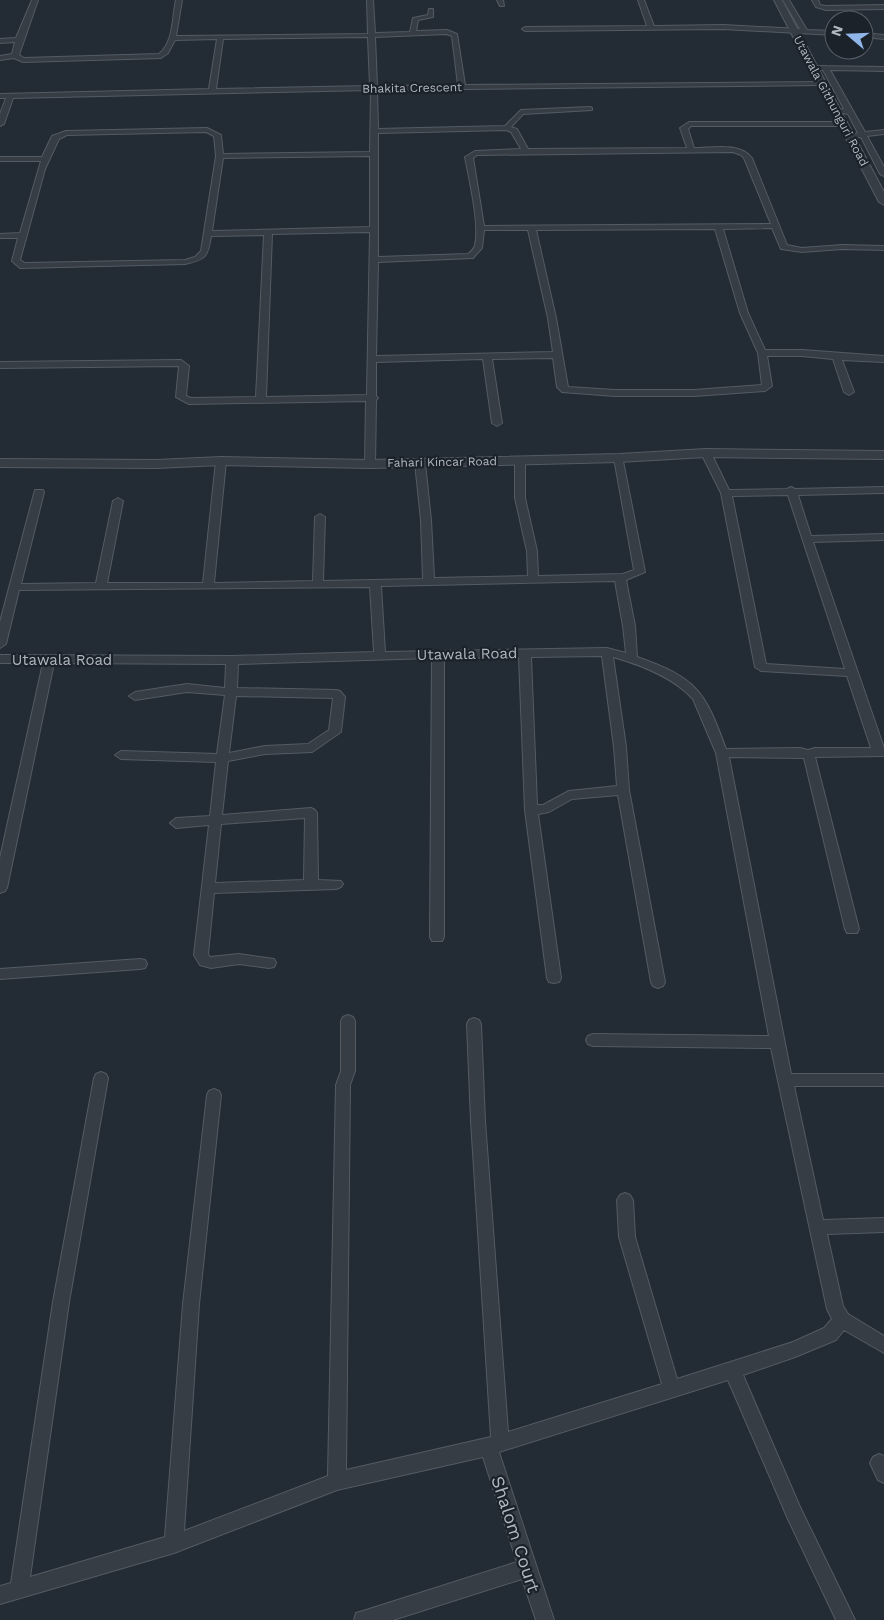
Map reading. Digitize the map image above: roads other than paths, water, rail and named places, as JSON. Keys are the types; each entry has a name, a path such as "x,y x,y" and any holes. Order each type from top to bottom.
{"street":[{"path":"15,56 18,40 35,0"},
{"path":"0,58 15,56 24,60 156,58 166,54 172,38 179,0"},
{"path":"370,0 374,88 375,260 370,464"},
{"path":"641,0 651,27"},
{"name":"Utawala Githunguri Road","path":"778,0 884,202"},
{"path":"786,0 804,30"},
{"path":"815,0 818,6 826,8 884,7"},
{"path":"412,33 414,20 431,16 431,10"},
{"path":"525,28 651,27 794,29 824,32"},
{"path":"172,38 371,36 447,32 455,34 462,88"},
{"path":"212,93 220,39"},
{"path":"0,41 18,40"},
{"path":"814,68 884,70"},
{"path":"825,68 848,111"},
{"name":"Bhakita Crescent","path":"0,96 212,93 374,88 823,83"},
{"path":"0,124 10,96"},
{"path":"508,128 521,112 590,109"},
{"path":"837,111 852,112 884,174"},
{"path":"690,150 684,128 689,124 844,124"},
{"path":"374,131 508,128 514,131 526,151"},
{"path":"137,130 214,132 217,135 220,156 208,234 202,256 185,262 23,266 16,261 46,158 54,140 58,136 137,130"},
{"path":"850,136 884,132"},
{"path":"375,260 470,256 478,250 480,228 469,156 475,153 526,151 733,150 744,154 748,158 784,247 796,250 884,248"},
{"path":"220,156 374,154"},
{"path":"860,156 874,156"},
{"path":"0,159 46,158"},
{"path":"873,181 884,180"},
{"path":"480,228 532,230 776,226"},
{"path":"532,230 552,318 562,387 571,392 694,393 762,389 767,386 762,353 744,313 718,227"},
{"path":"208,234 374,229"},
{"path":"261,400 268,276 268,233"},
{"path":"0,236 23,235"},
{"path":"762,353 813,354 884,359"},
{"path":"372,359 556,355"},
{"path":"487,356 497,423"},
{"path":"837,357 848,392"},
{"path":"0,365 174,362 184,366 180,398 183,400 372,398"},
{"path":"706,453 726,492 761,667 853,673"},
{"name":"Fahari Kincar Road","path":"0,463 156,464 221,461 370,464 619,458 706,453 884,455"},
{"path":"16,587 318,585 620,577 640,572 619,458"},
{"path":"208,586 221,461"},
{"path":"520,461 520,498 532,550 533,580"},
{"path":"420,463 426,520 429,582"},
{"path":"722,753 800,752 809,754 816,752 881,752 791,490"},
{"path":"726,492 884,490"},
{"path":"0,644 40,492"},
{"path":"101,586 118,501"},
{"path":"318,585 320,517"},
{"path":"809,539 884,537"},
{"path":"620,577 629,626 632,659"},
{"path":"375,583 380,656"},
{"path":"607,652 620,747 623,790 658,982"},
{"name":"Utawala Road","path":"0,659 232,660 438,654 607,652 632,659 690,688 698,696 722,753 777,1042 835,1310 842,1320"},
{"path":"437,937 438,654"},
{"path":"525,654 531,810 554,978"},
{"path":"0,888 48,660"},
{"path":"232,660 231,692 201,954 205,961 211,963 239,959 269,962"},
{"path":"121,755 222,758 265,750 312,748 335,732 339,695 231,692 187,688 136,696"},
{"path":"809,754 852,929"},
{"path":"531,810 545,809 569,795 623,790"},
{"path":"176,823 216,822 261,815 312,813 311,885"},
{"path":"209,888 336,884"},
{"path":"0,974 140,964"},
{"path":"336,1481 343,1085 348,1071 348,1021"},
{"name":"Shalom Court","path":"474,1024 494,1445 528,1568 545,1620"},
{"path":"593,1040 777,1042"},
{"path":"19,1589 61,1302 101,1078"},
{"path":"786,1080 884,1080"},
{"path":"174,1544 191,1304 214,1095"},
{"path":"625,1200 627,1236 672,1390"},
{"path":"817,1227 884,1225"},
{"path":"0,1595 174,1544 336,1481 494,1445 672,1390 795,1349 830,1334 842,1320 884,1345"},
{"path":"732,1370 794,1513 846,1620"},
{"path":"363,1620 528,1568"}]}
